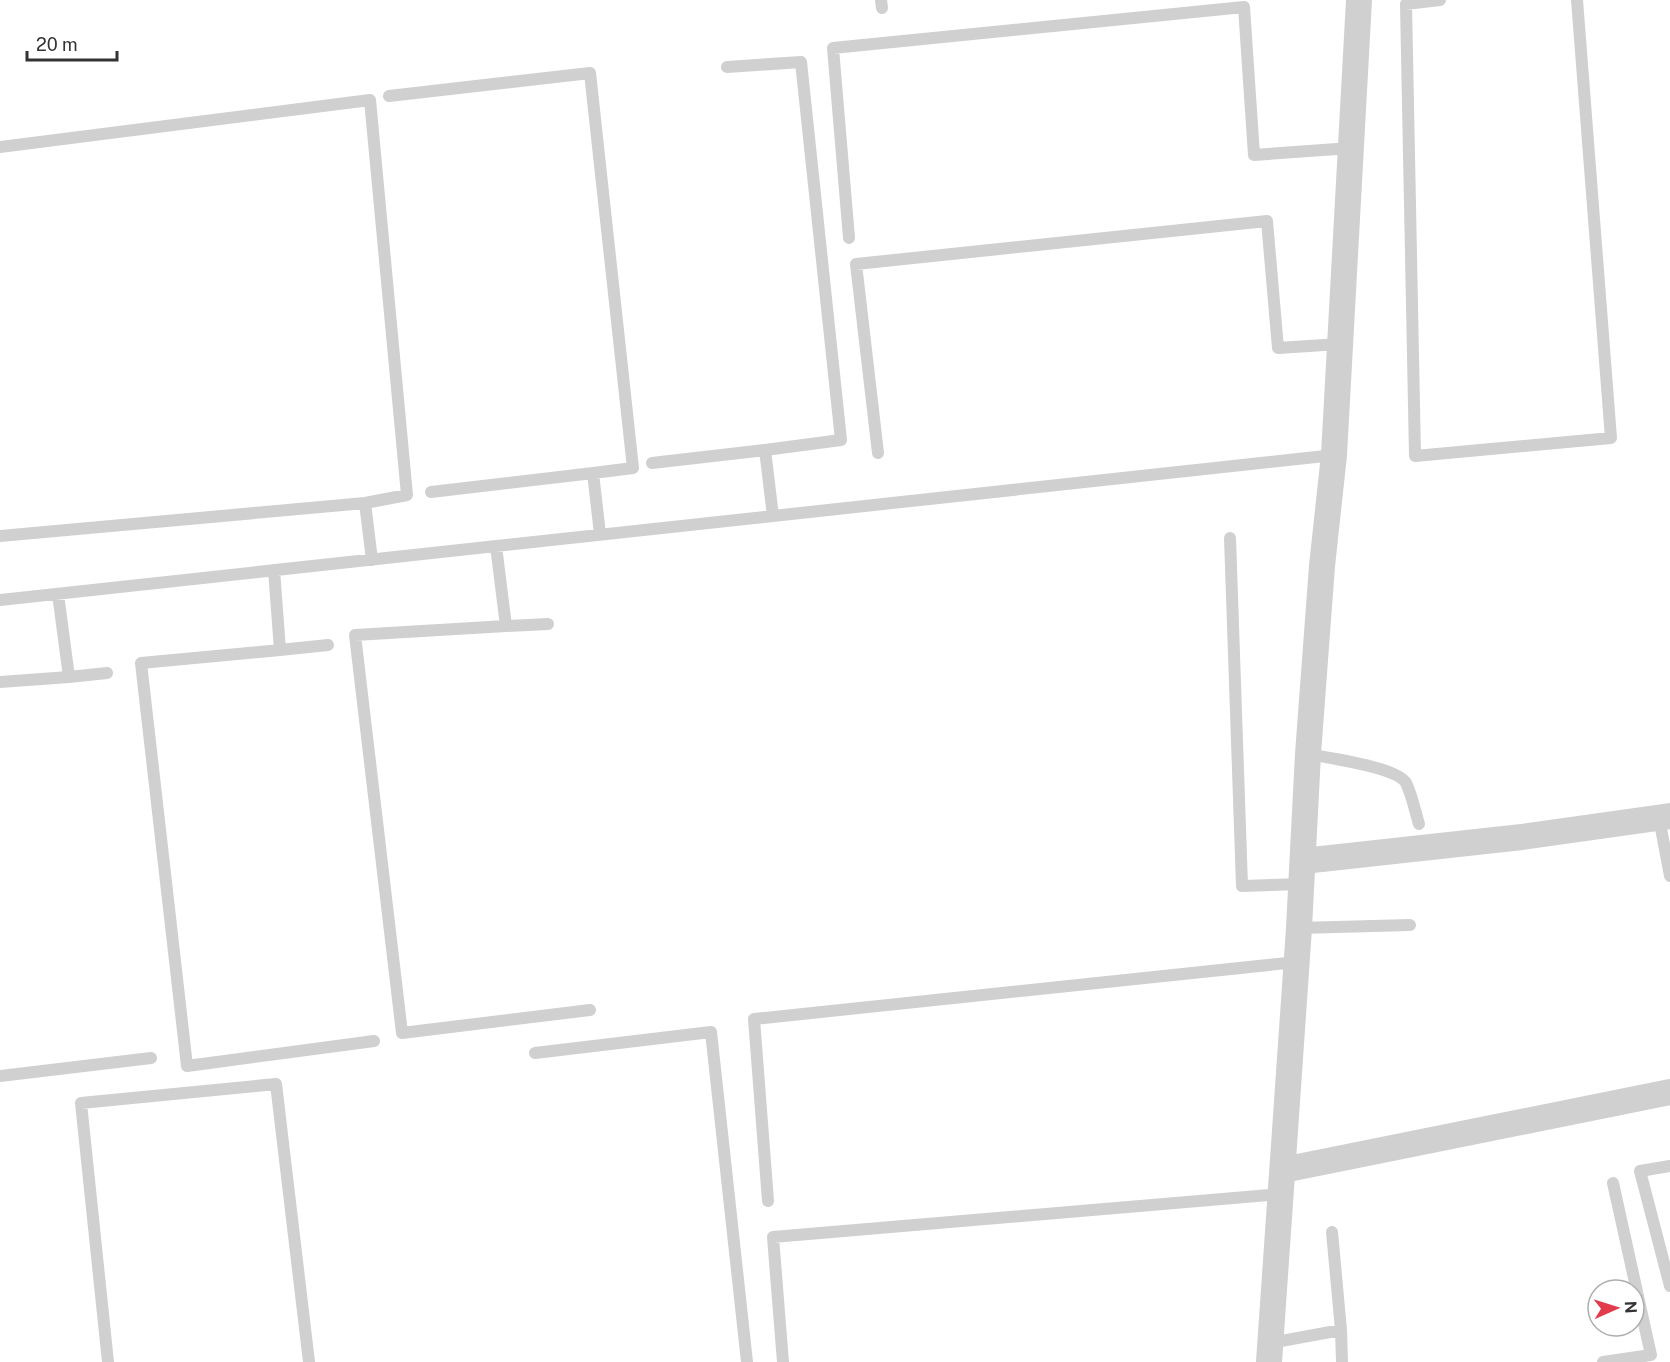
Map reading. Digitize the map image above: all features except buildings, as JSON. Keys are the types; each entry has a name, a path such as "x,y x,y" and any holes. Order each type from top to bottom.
{"street":[{"path":"1270,1352 1297,962 1308,754 1322,566 1334,455 1359,0"},
{"path":"1302,873 1522,837 1665,817"},
{"path":"1282,1182 1670,1092"}],"lane":[{"path":"1440,0 1406,4 1415,456 1611,438 1577,0"},
{"path":"849,238 833,48 1244,7 1254,155 1352,148"},
{"path":"652,463 841,440 801,62 727,67"},
{"path":"389,96 590,73 633,468 431,492"},
{"path":"0,147 370,100 407,495 365,503 0,536"},
{"path":"878,453 856,264 1267,220 1278,348 1340,344"},
{"path":"765,450 773,516"},
{"path":"0,600 1334,455"},
{"path":"593,473 600,534"},
{"path":"365,503 372,560"},
{"path":"1230,538 1242,886 1302,873"},
{"path":"496,546 506,627"},
{"path":"274,570 279,650"},
{"path":"58,594 69,677"},
{"path":"548,624 355,635 402,1033 591,1010"},
{"path":"328,645 141,663 187,1066 374,1041"},
{"path":"0,682 107,673"},
{"path":"1308,754 1381,769 1396,775 1406,782 1419,824"},
{"path":"1665,817 1670,876"},
{"path":"1299,928 1410,925"},
{"path":"768,1201 754,1019 1297,962"},
{"path":"534,1053 711,1032 747,1362"},
{"path":"0,1076 151,1058"},
{"path":"108,1362 81,1103 276,1084 309,1362"},
{"path":"1670,1166 1640,1171 1670,1286"},
{"path":"783,1362 773,1237 1282,1182"},
{"path":"1603,1362 1651,1355 1613,1183"},
{"path":"1332,1232 1342,1362"},
{"path":"1270,1352 1341,1330"}]}
